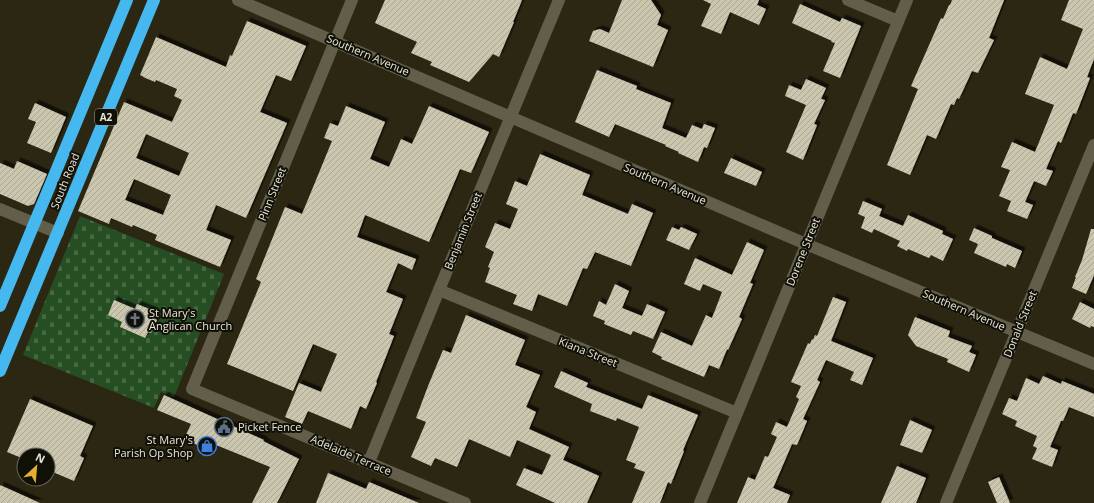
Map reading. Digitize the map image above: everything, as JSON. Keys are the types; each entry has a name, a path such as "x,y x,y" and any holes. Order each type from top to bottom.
{"highway":[{"name":"South Road","path":"0,306 127,0"},
{"name":"South Road","path":"0,371 154,0"}],"street":[{"name":"Southern Avenue","path":"238,0 806,244 1094,364"},
{"name":"Pinn Street","path":"192,389 352,0"},
{"name":"Benjamin Street","path":"370,462 439,290 559,0"},
{"path":"848,0 898,21"},
{"name":"Dorene Street","path":"700,503 907,0"},
{"name":"Donald Street","path":"946,503 1094,146"},
{"path":"0,209 58,233"},
{"name":"Kiana Street","path":"439,290 737,413"},
{"name":"Adelaide Terrace","path":"192,389 370,462 465,503"}],"green space":[{"path":"80,216 224,274 174,397 161,392 154,408 23,355"}],"building":[{"path":"385,0 522,0 499,57 493,54 469,82 430,65 432,62 411,53 417,42 375,23"},
{"path":"622,0 651,0 661,15 657,25 668,30 653,67 589,41 593,31 600,29 609,33"},
{"path":"703,0 759,0 757,5 766,9 759,25 730,12 721,34 701,26 711,4"},
{"path":"952,0 1004,0 989,38 994,40 978,73 972,71 959,99 957,98 954,105 951,104 936,139 927,135 910,175 887,165 918,89 911,86 941,18 943,19"},
{"path":"1069,0 1094,0 1094,59 1087,77 1090,78 1076,114 1073,113 1061,143 1058,141 1046,169 1053,171 1046,186 1034,181 1025,202 1033,205 1027,219 1007,211 1011,201 999,196 1010,170 1001,167 1012,142 1035,152 1054,105 1025,94 1040,57 1067,69 1083,29 1061,20"},
{"path":"800,4 840,22 842,18 861,26 840,78 823,71 835,43 792,23"},
{"path":"247,21 306,46 291,81 276,75 260,112 287,123 246,218 216,205 206,230 231,240 220,267 155,240 157,235 133,225 132,227 111,218 109,224 78,211 124,102 172,122 182,100 174,96 177,89 156,80 155,82 140,75 156,37 226,67 230,55 232,56","holes":["146,134 189,153 179,176 136,158","134,179 171,195 163,215 125,200"]},
{"path":"597,70 637,86 636,89 671,103 662,128 686,138 692,125 702,129 704,124 715,128 707,148 704,147 698,162 678,153 679,152 665,146 666,145 615,124 609,137 575,122"},
{"path":"806,79 826,88 821,99 825,100 814,124 817,125 803,160 786,152 806,105 785,96 789,85 801,90"},
{"path":"35,103 66,117 51,153 27,143 36,122 28,119"},
{"path":"346,106 385,122 370,159 389,167 401,139 412,144 429,106 489,132 471,173 460,169 429,242 365,215 357,237 416,259 412,270 398,263 386,292 403,299 389,334 394,336 366,409 360,406 351,429 308,411 302,424 285,417 299,383 321,392 337,354 313,344 293,391 227,364 261,282 256,279 285,207 302,214 332,141 324,138 330,123 338,126"},
{"path":"540,154 590,175 582,195 628,214 632,204 653,213 631,266 595,252 587,269 583,268 567,306 538,294 532,311 513,304 517,295 485,282 490,268 488,267 494,252 485,247 495,223 510,229 518,209 506,204 515,181 527,186"},
{"path":"731,158 762,172 756,186 724,173"},
{"path":"17,161 47,174 34,204 28,206 0,194 0,163 14,169"},
{"path":"863,201 882,209 879,216 903,226 908,215 943,231 942,234 953,239 943,261 931,255 929,258 908,249 907,251 897,246 900,241 874,229 872,233 861,228 865,217 858,214"},
{"path":"672,227 679,230 681,227 697,234 689,250 666,240"},
{"path":"974,228 992,236 992,238 1022,251 1015,268 1007,264 1006,267 974,253 978,244 969,240"},
{"path":"1091,229 1094,229 1094,275 1086,294 1072,288"},
{"path":"747,242 764,250 750,283 753,284 739,317 742,319 719,369 709,365 704,377 661,359 662,357 652,352 661,332 692,346 706,315 712,318 722,292 703,284 700,291 684,284 695,258 732,275"},
{"path":"615,284 629,291 622,308 642,316 647,304 665,312 653,339 633,331 631,335 604,324 605,321 593,316 599,301 606,305"},
{"path":"833,297 846,302 831,341 873,358 862,385 850,380 854,372 826,360 817,380 820,382 803,419 807,421 797,445 792,444 773,488 790,495 787,503 737,503 748,477 755,480 765,456 768,457 777,437 771,434 776,422 787,427 799,399 796,397 801,386 791,382 808,343 810,344 815,335 817,336"},
{"name":"St Mary's Anglican Church","path":"114,300 135,309 137,304 154,311 151,317 157,320 151,333 148,332 145,338 120,327 122,322 108,315"},
{"path":"1080,302 1094,309 1094,327 1091,326 1090,328 1072,319"},
{"path":"466,315 525,340 515,365 540,375 526,407 536,412 529,429 569,447 563,460 599,476 587,503 555,503 516,485 524,468 542,475 551,455 517,440 510,457 469,439 457,467 435,458 431,466 411,457 426,422 416,418 428,386 443,350 451,353"},
{"path":"915,317 950,331 948,337 972,346 969,352 976,355 969,372 947,362 948,359 916,346 908,335"},
{"path":"561,371 588,383 586,387 642,409 648,395 698,415 683,450 684,451 671,484 668,482 660,503 632,503 645,472 634,468 636,464 626,460 639,427 617,418 616,421 590,411 592,404 554,387"},
{"path":"1043,376 1061,384 1062,381 1094,394 1094,417 1069,407 1063,421 1061,421 1050,447 1058,450 1052,467 1032,459 1037,448 1033,446 1037,436 1015,426 1017,421 1002,414 1009,398 1017,401 1026,378 1039,384"},
{"path":"164,395 264,440 263,441 299,459 277,503 252,503 270,467 216,445 213,452 184,439 191,424 157,410"},
{"path":"30,399 93,426 80,456 84,458 74,481 56,473 56,447 16,447 16,456 7,452"},
{"path":"910,420 932,430 922,453 900,445"},
{"path":"897,466 926,478 916,503 881,503"},
{"path":"328,473 366,489 369,482 419,503 316,503"},
{"path":"999,477 1010,503 997,503 988,482"},
{"path":"0,485 40,503 0,503"}],"place":[{"name":"St Mary's Anglican Church","path":"135,319"},
{"name":"Picket Fence","path":"224,427"},
{"name":"St Mary's Parish Op Shop","path":"207,446"}]}
